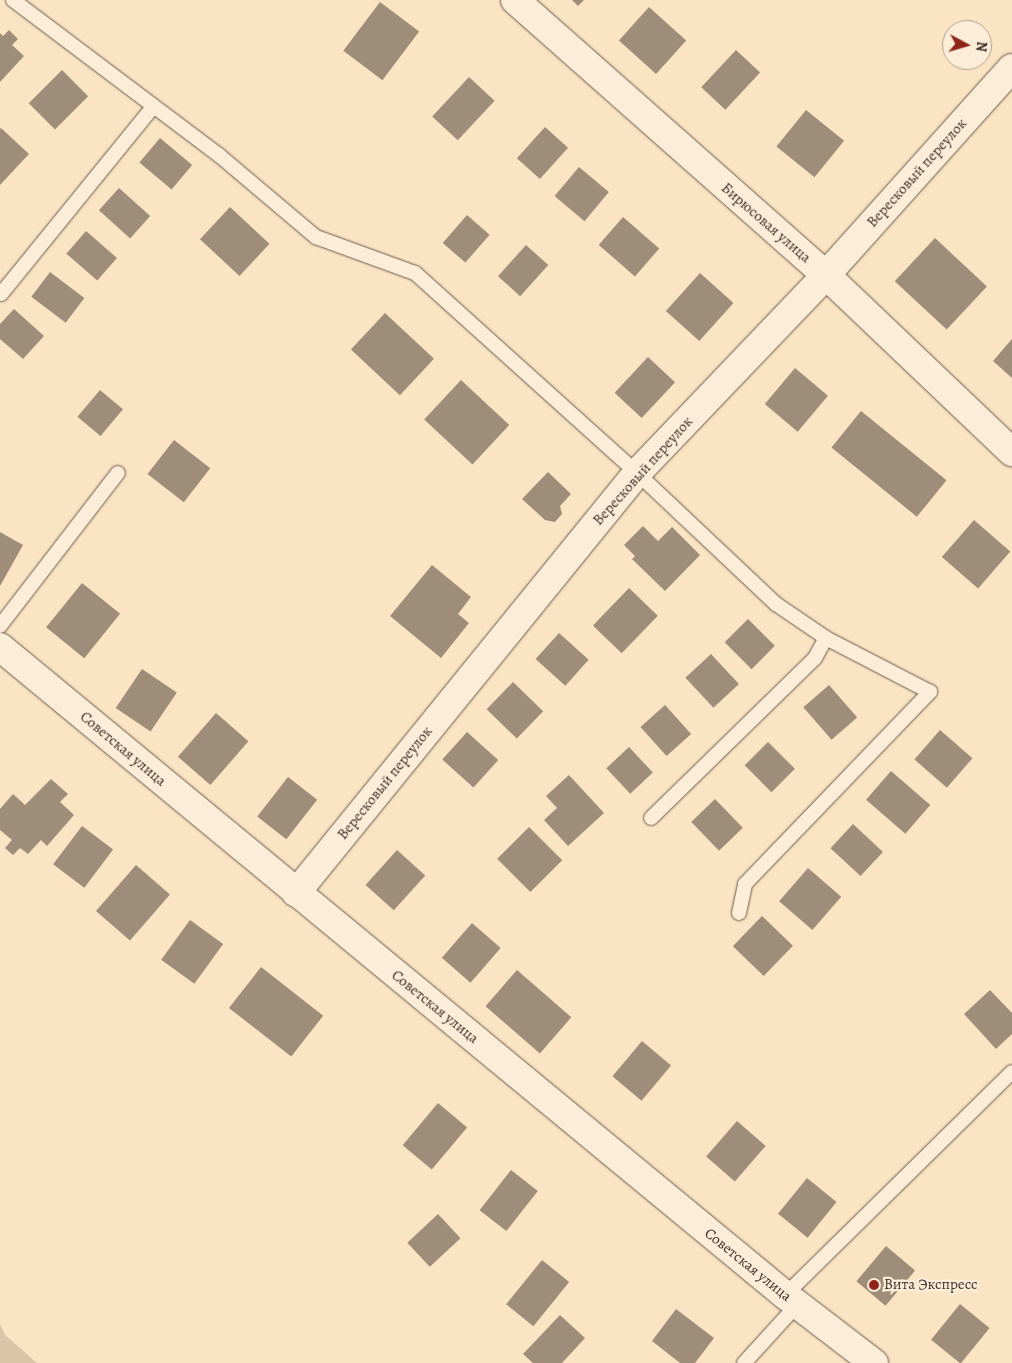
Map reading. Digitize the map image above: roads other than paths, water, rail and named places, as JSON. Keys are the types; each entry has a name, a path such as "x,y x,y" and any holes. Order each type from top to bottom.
{"street":[{"name":"Бирюсовая улица","path":"515,0 826,275 1012,452"},
{"name":"Вересковый переулок","path":"296,893 637,473 826,275 1012,68"},
{"name":"Советская улица","path":"0,647 791,1300 874,1363"}],"lane":[{"path":"13,0 220,156 316,237 415,273 637,473 776,604 826,638 930,692 746,884 739,913"},
{"path":"1,294 154,106"},
{"path":"0,626 118,473"},
{"path":"651,818 815,658 826,638"},
{"path":"744,1363 791,1300 1012,1072"}],"place":[{"name":"Вита Экспресс","path":"874,1285"}]}
